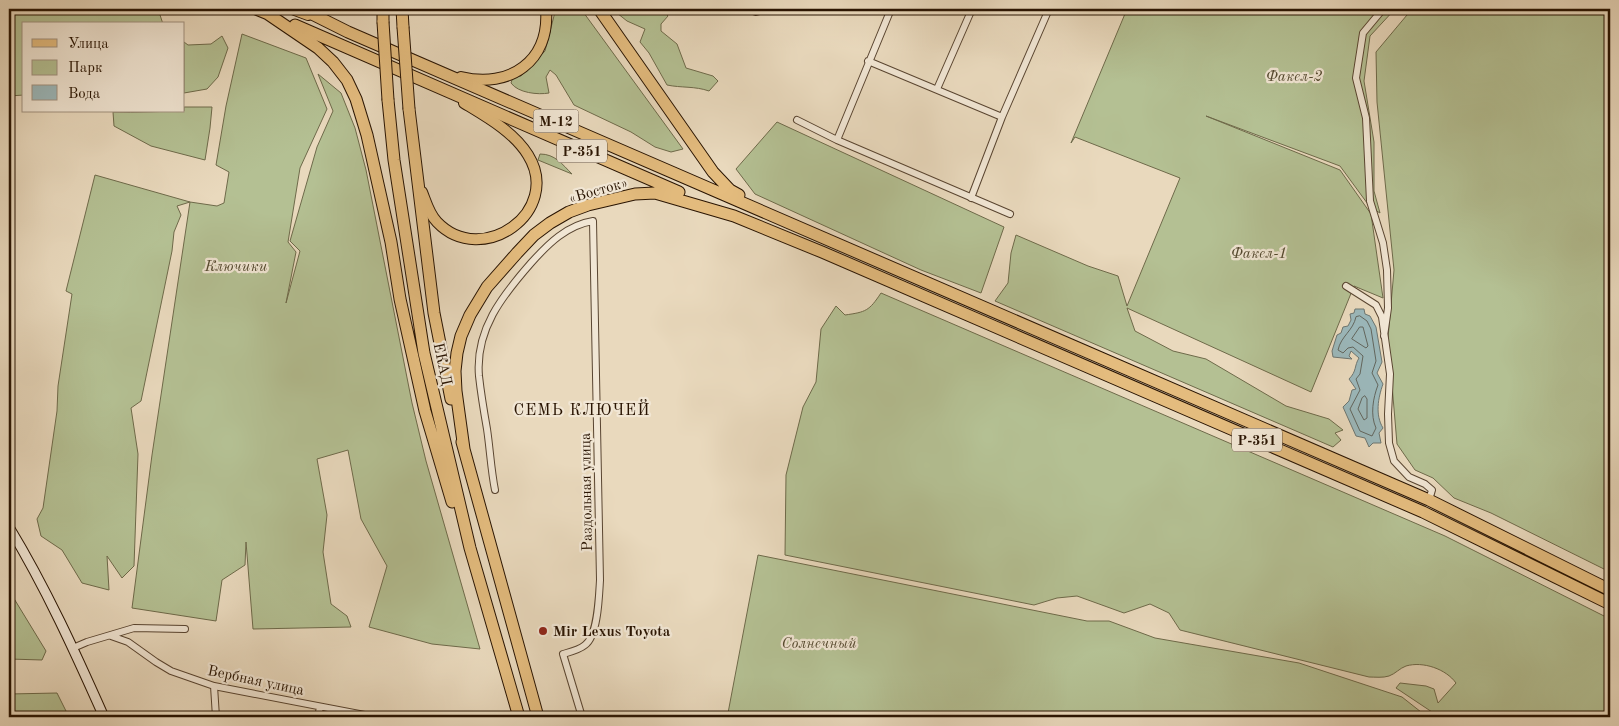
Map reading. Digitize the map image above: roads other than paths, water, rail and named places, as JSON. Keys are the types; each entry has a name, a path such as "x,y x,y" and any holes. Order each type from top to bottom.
{"highway":[{"name":"Р-351","path":"256,9 734,216"},
{"name":"«Восток»","path":"302,9 348,32 904,272"},
{"name":"ЕКАД","path":"383,9 388,100 398,188 424,353 470,548 519,717"},
{"path":"599,9 713,172 730,190 763,211"},
{"name":"ЕКАД","path":"402,10 414,150 434,313 448,386 538,717"},
{"path":"268,14 318,48 333,62 346,80 356,99 367,135 385,216 400,299 425,411 451,499 470,548"},
{"name":"«Восток»","path":"464,449 455,372 457,353 462,336 478,300 534,235 569,212 635,194 664,194 734,216 899,285 1423,512 1610,604"},
{"name":"Р-351","path":"904,272 1429,500 1610,590"}],"main road":[{"path":"292,9 348,32"},
{"path":"428,66 462,78 481,81 499,79 517,72 532,59 541,45 547,24 546,9"},
{"path":"418,178 426,202 436,222 452,234 474,239 501,235 516,225 530,207 536,185 536,170 515,139 486,116 430,85"},
{"path":"9,527 33,567 73,648 104,717"}],"street":[{"path":"747,9 756,12 767,9"},
{"path":"837,140 891,9"},
{"path":"938,90 972,9"},
{"path":"971,198 1002,118 1049,9"},
{"path":"1383,9 1364,33 1356,78 1366,118 1370,201 1383,243 1387,270 1388,308 1384,336"},
{"path":"868,61 1002,118"},
{"path":"797,120 837,140 1010,214"},
{"name":"Раздольная улица","path":"495,490 479,376 480,353 485,328 493,311 508,289 543,250 559,235 580,223 593,221 600,580 596,620 591,638 587,644 563,654 582,717"},
{"path":"1346,286 1376,305 1382,318 1390,374 1389,443 1394,461 1409,476 1432,490 1429,500"},
{"path":"73,648 134,628 185,629"},
{"name":"Вербная улица","path":"111,636 128,642 172,671 214,686 375,717"},
{"path":"214,686 216,717"},
{"path":"318,717 320,707"}],"water":[{"path":"1355,309 1364,309 1365,314 1370,316 1376,327 1382,362 1377,373 1383,384 1378,406 1380,423 1383,428 1379,433 1381,443 1373,443 1369,447 1365,438 1356,436 1343,407 1349,401 1352,390 1356,389 1349,379 1359,358 1351,351 1349,356 1352,359 1333,357 1332,351 1337,335 1341,333 1343,327 1348,326 1351,320 1350,314 1354,313"}],"place":[{"name":"Mir Lexus Toyota","path":"543,631"}],"district":[{"name":"СЕМЬ КЛЮЧЕЙ","path":"582,409"}],"park label":[{"name":"Факел-2","path":"1294,76"},
{"name":"Факел-1","path":"1259,253"},
{"name":"Ключики","path":"236,266"},
{"name":"Солнечный","path":"819,643"}]}
